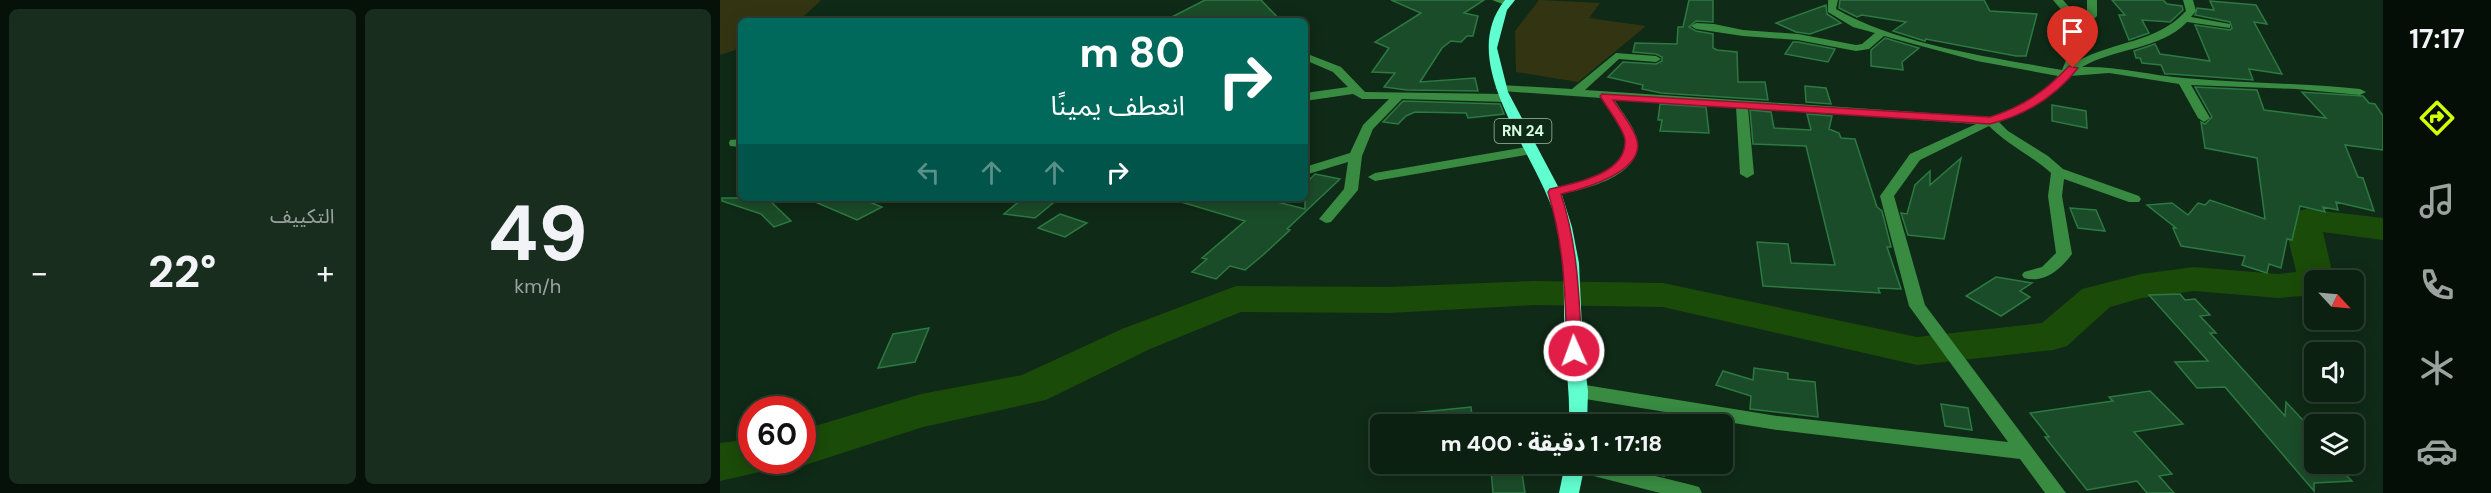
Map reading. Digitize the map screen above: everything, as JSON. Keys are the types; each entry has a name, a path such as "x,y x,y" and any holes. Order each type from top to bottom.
{"main road":[{"name":"RN 24","path":"1505,1 1492,48 1503,93 1554,192 1565,227 1571,263 1574,351 1579,391 1578,414"},
{"path":"1569,493 1574,474"}],"street":[{"path":"1821,0 1832,5 1857,24 1882,33 1977,58 2066,74 2075,71 2109,70 2183,81 2296,86 2360,92"},
{"path":"2058,0 2080,26 2080,39 2066,74"},
{"path":"2080,26 2092,16 2092,0"},
{"path":"2056,493 1917,306 1887,196 1916,157 1990,121 2019,111 2055,87 2066,74 2085,61 2156,36 2186,19 2192,11 2188,0"},
{"path":"2186,19 2226,26"},
{"path":"1696,26 1743,33 1798,37 1856,48 1864,47 1882,33"},
{"path":"1575,93 1616,56 1656,59"},
{"path":"1308,57 1332,66 1347,79 1354,90 1362,95 1398,97 1503,93 1515,87 1606,96 1990,121 2004,134 2043,159 2058,172 2134,199"},
{"path":"2183,81 2204,118"},
{"path":"1308,97 1354,90"},
{"path":"1554,192 1586,184 1612,172 1629,157 1631,138 1606,96"},
{"path":"1326,219 1351,190 1354,156 1367,128 1398,97"},
{"path":"1742,104 1747,174"},
{"path":"1375,177 1532,150"},
{"path":"1308,170 1354,156"},
{"path":"2030,275 2047,271 2064,254 2055,196 2058,172"},
{"path":"1579,391 1777,423 2026,452"},
{"path":"1617,474 1692,493"}],"green space":[{"path":"720,0 821,0 802,18 738,18 738,49 720,55"},
{"path":"1539,0 1600,3 1589,18 1646,26 1578,82 1516,72 1515,31"}],"building":[{"path":"1205,0 1261,0 1278,18 1170,18"},
{"path":"1391,0 1484,0 1464,13 1478,16 1473,36 1467,36 1461,42 1451,41 1442,48 1420,82 1475,78 1478,91 1407,90 1384,87 1395,73 1372,72 1389,48 1375,42 1421,13"},
{"path":"1689,0 1713,0 1713,22 1696,21 1689,27 1696,31 1713,34 1713,48 1737,52 1738,82 1765,82 1768,100 1661,93 1642,89 1643,85 1608,77 1623,62 1656,64 1662,61 1662,57 1656,54 1633,52 1635,43 1677,44 1678,27 1683,27"},
{"path":"1840,0 1984,0 1990,11 2037,14 2026,56 2016,56 1926,39 1925,41 1893,31 1906,22 1862,15 1857,17 1839,8"},
{"path":"2112,0 2163,0 2167,4 2182,6 2183,10 2170,22 2142,20 2149,33 2129,40 2119,15 2125,15"},
{"path":"2210,1 2256,5 2267,24 2254,22 2282,74 2249,69 2253,80 2165,74 2161,65 2142,63 2140,58 2136,58 2134,51 2155,44 2160,54 2210,61 2195,25 2230,30 2232,28 2230,22 2195,15 2197,8 2214,10"},
{"path":"1826,5 1827,14 1841,23 1810,34 1796,32 1776,23"},
{"path":"1885,38 1919,48 1902,62 1903,70 1871,66 1871,50"},
{"path":"1793,42 1835,49 1828,62 1785,54"},
{"path":"1805,86 1826,88 1831,104 1806,102"},
{"path":"2195,87 2257,90 2264,110 2326,118 2302,92 2363,96 2369,103 2375,104 2383,116 2383,150 2345,145 2358,177 2363,178 2374,211 2336,202 2338,210 2323,207 2325,212 2300,206 2292,240 2287,239 2281,268 2269,264 2267,273 2242,265 2245,256 2181,246 2173,228 2176,228 2147,205 2172,203 2188,215 2198,203 2205,205 2210,200 2265,219 2257,158 2205,148 2201,122 2205,124 2212,117"},
{"path":"1403,101 1500,104 1504,114 1468,118 1466,113 1415,112 1406,116 1398,124 1383,122"},
{"path":"1660,104 1706,107 1709,133 1660,131 1662,120 1658,120"},
{"path":"2052,105 2086,111 2087,128 2052,121"},
{"path":"1750,110 1771,112 1774,128 1811,130 1807,114 1832,116 1829,129 1839,133 1841,138 1855,139 1877,207 1882,211 1891,247 1887,247 1901,289 1878,288 1880,293 1763,286 1757,242 1788,244 1791,263 1835,265 1806,146 1753,144"},
{"path":"1961,158 1944,239 1908,235 1901,213 1907,214 1915,185 1930,171 1930,185"},
{"path":"1315,174 1340,179 1287,229 1290,230 1245,270 1230,266 1216,279 1192,272 1207,259 1202,258 1245,221 1181,201 1273,201 1305,209 1305,201 1308,201 1308,181"},
{"path":"722,198 738,198 738,201 770,201 791,221 774,227 761,214 722,201"},
{"path":"813,201 867,201 882,207 857,220"},
{"path":"1019,201 1055,201 1035,218 1004,214"},
{"path":"2070,208 2096,210 2105,231 2078,228"},
{"path":"1060,214 1087,223 1065,237 1038,228"},
{"path":"1996,277 2032,283 2020,291 2030,297 2001,316 1966,296"},
{"path":"2180,294 2185,300 2195,299 2210,315 2200,316 2216,333 2210,333 2285,416 2286,402 2304,421 2304,474 2345,474 2352,481 2314,483 2314,491 2225,387 2197,388 2175,362 2208,361 2149,295"},
{"path":"929,328 915,362 878,368 893,334"},
{"path":"1754,368 1788,373 1788,379 1815,382 1818,417 1750,409 1751,396 1716,385 1723,371 1753,380"},
{"path":"2150,391 2183,424 2134,432 2172,474 2159,476 2174,493 2147,493 2137,481 2087,490 2045,437 2049,437 2030,413 2113,401 2109,397"},
{"path":"1941,404 1968,408 1972,430 1945,426"},
{"path":"1471,407 1472,414 1412,414"},
{"path":"1491,474 1522,474 1525,493 1493,493"}],"waterway":[{"path":"2314,270 2306,236 2306,219 2383,229"},
{"path":"816,444 921,411 1031,389 1136,339 1236,299 1389,300 1534,293 1663,295 1917,351 2053,336 2096,298 2141,286 2194,279 2278,286 2304,284"},
{"path":"720,462 738,459"}],"route":[{"path":"1574,351 1571,263 1565,227 1554,192 1586,184 1612,172 1629,157 1631,138 1606,96 1990,121 2019,111 2038,99 2055,87 2073,68"}]}
